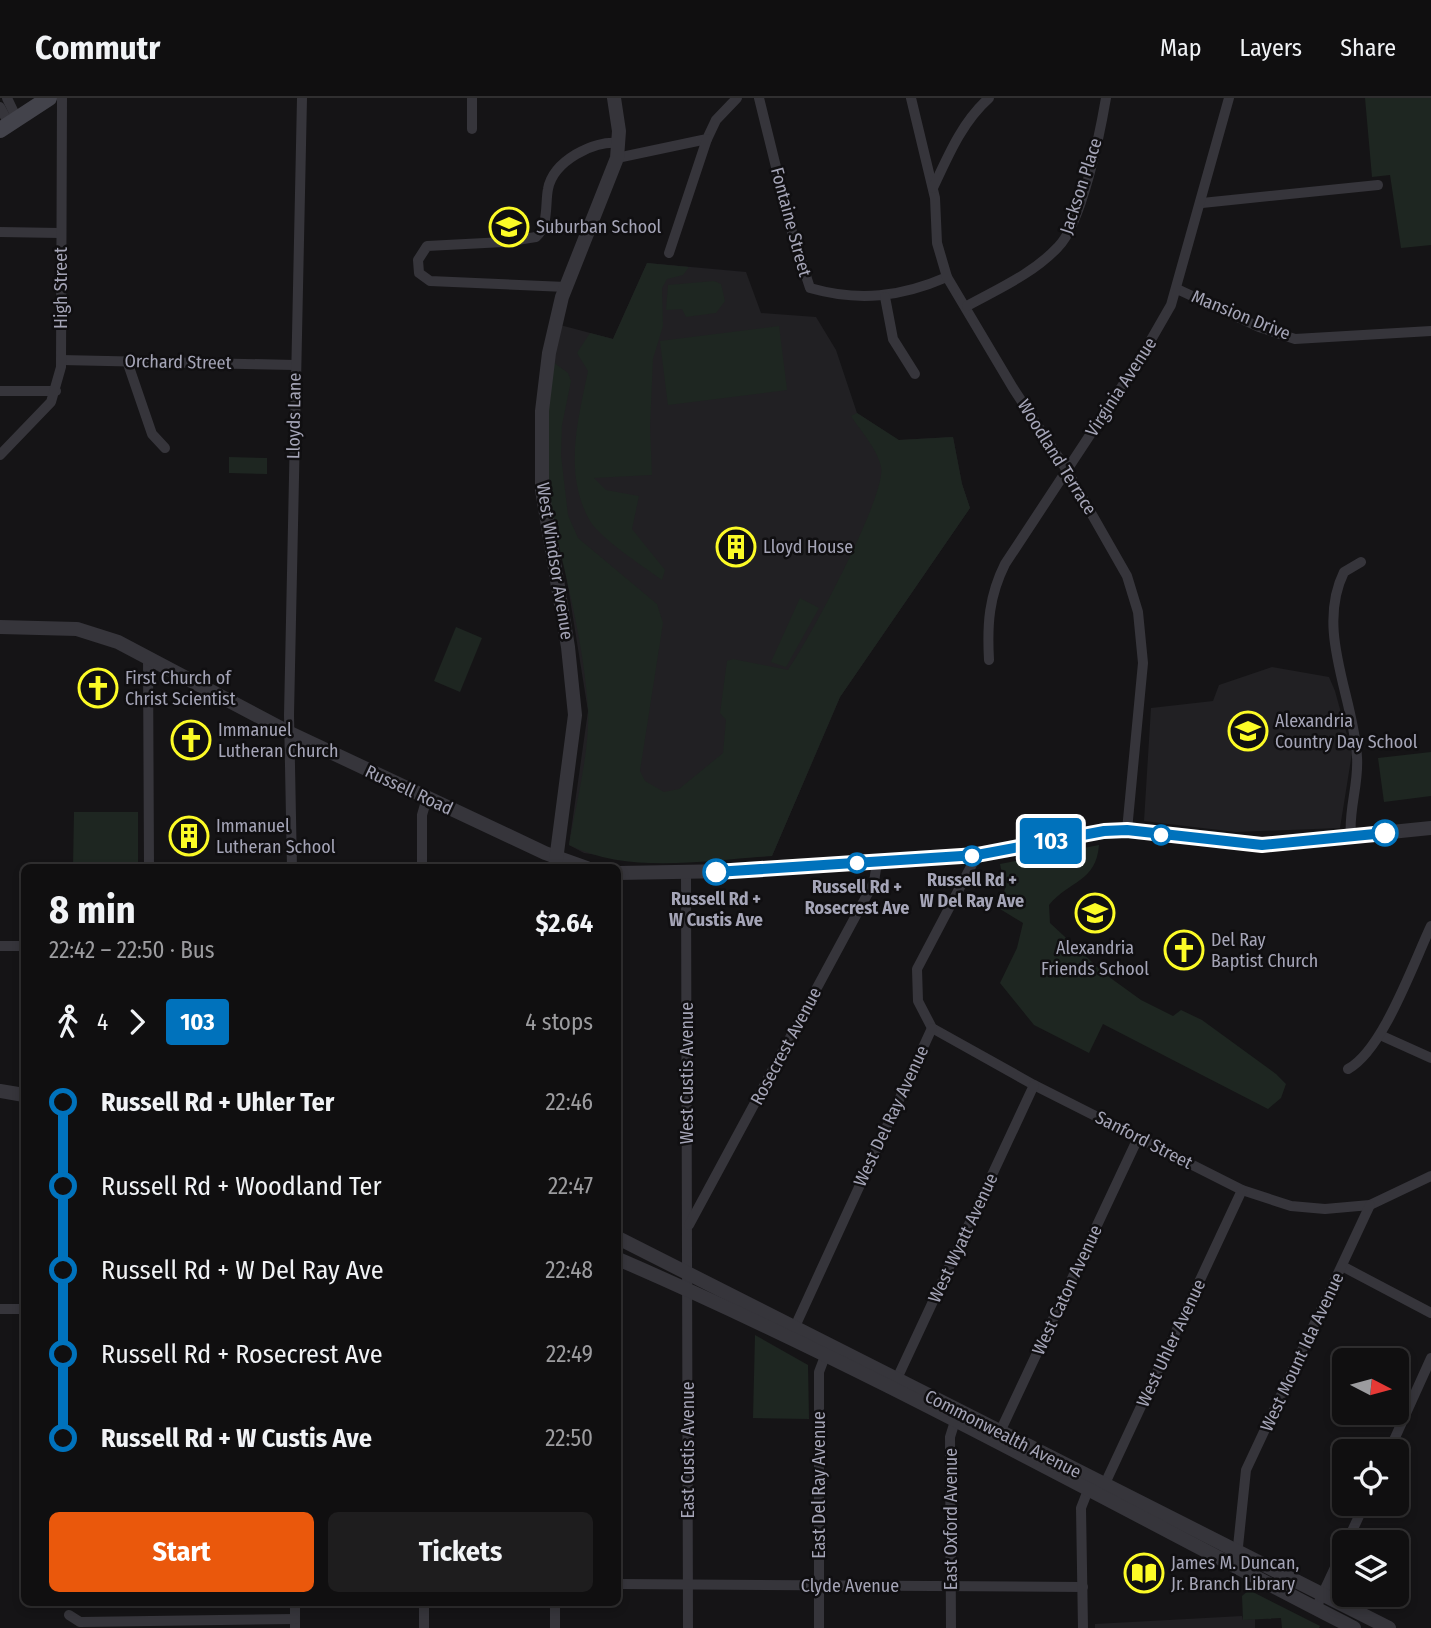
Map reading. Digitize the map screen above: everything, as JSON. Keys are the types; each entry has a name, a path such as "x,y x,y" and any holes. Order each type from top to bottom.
{"main road":[{"path":"9,124 49,98"}],"street":[{"path":"7,98 9,124"},
{"name":"High Street","path":"0,456 41,413 56,391 61,360 62,98"},
{"name":"Lloyds Lane","path":"292,864 290,733 302,98"},
{"path":"472,98 472,129"},
{"name":"West Windsor Avenue","path":"555,863 575,715 568,647 544,512 541,436 548,353 566,287 618,150 614,98"},
{"path":"669,253 707,139 716,120 737,98"},
{"name":"Fontaine Street","path":"759,98 793,236 810,288 838,296 885,297 911,291 947,277"},
{"name":"Woodland Terrace","path":"911,98 933,188 937,243 947,277 968,306 1013,388 1066,469 1127,576 1138,612 1143,663 1127,830"},
{"path":"933,188 964,128 974,112 989,98"},
{"name":"Jackson Place","path":"968,306 1027,271 1060,246 1068,233 1080,200 1106,98"},
{"name":"Virginia Avenue","path":"989,660 988,611 993,588 1005,564 1153,339 1177,289 1229,98"},
{"path":"0,107 9,124"},
{"path":"566,287 430,281 419,273 417,263 423,248 428,246 504,242 536,237 543,226 548,186 562,168 595,144 618,150 707,139"},
{"path":"1202,204 1378,185"},
{"path":"0,232 60,233"},
{"name":"Mansion Drive","path":"1177,289 1259,327 1295,339 1431,331"},
{"path":"885,297 893,339 915,374"},
{"name":"Orchard Street","path":"61,360 295,365"},
{"path":"127,360 152,434 165,447"},
{"path":"0,391 56,391"},
{"path":"1350,838 1349,819 1358,761 1336,646 1333,614 1344,572 1361,562"},
{"name":"Russell Road","path":"0,627 78,629 118,642 290,733 555,863"},
{"path":"148,657 149,864"},
{"path":"422,864 422,815 427,798"},
{"path":"621,873 686,873 977,855 1089,833 1127,830 1256,845 1350,838 1431,828"},
{"name":"West Del Ray Avenue","path":"793,1334 932,1028 918,1001 917,969 977,855"},
{"name":"Rosecrest Avenue","path":"688,1227 874,882 877,862"},
{"name":"West Custis Avenue","path":"686,873 687,1273"},
{"path":"1348,1069 1366,1057 1380,1035 1431,926"},
{"path":"0,946 21,946"},
{"name":"Sanford Street","path":"932,1028 1034,1085 1242,1190 1291,1206 1325,1209 1370,1205"},
{"path":"1380,1035 1431,1058"},
{"name":"West Wyatt Avenue","path":"894,1385 1034,1085"},
{"path":"0,1091 21,1093"},
{"name":"West Caton Avenue","path":"997,1437 1138,1138"},
{"path":"1370,1205 1429,1179"},
{"name":"West Uhler Avenue","path":"1083,1628 1081,1508 1096,1487 1242,1190"},
{"name":"West Mount Ida Avenue","path":"1237,1568 1236,1551 1246,1470 1370,1205"},
{"name":"Commonwealth Avenue","path":"621,1240 687,1273 793,1334 1096,1487 1236,1551 1389,1628"},
{"name":"Commonwealth Avenue","path":"621,1260 793,1334"},
{"path":"1342,1266 1431,1313"},
{"name":"East Custis Avenue","path":"687,1273 688,1628"},
{"path":"0,1309 21,1309"},
{"name":"East Del Ray Avenue","path":"819,1628 819,1372 827,1351"},
{"path":"1394,1439 1431,1358"},
{"name":"East Oxford Avenue","path":"951,1628 950,1437 956,1416"},
{"name":"Commonwealth Avenue","path":"1096,1487 1237,1568 1354,1628"},
{"path":"1316,1608 1332,1574"},
{"name":"Clyde Avenue","path":"621,1584 1083,1587"},
{"path":"69,1615 80,1622 295,1624 295,1606"},
{"path":"424,1606 424,1628"},
{"path":"555,1606 555,1628"}],"shaded area":[{"path":"1365,98 1431,98 1431,245 1401,248 1390,175 1372,177"},
{"path":"647,263 746,272 761,313 816,317 836,350 857,413 898,440 953,437 962,484 970,508 840,697 772,856 651,863 584,853 569,845 588,711 561,543 552,515 548,390 560,325 613,339"},
{"path":"647,263 689,267 683,275 667,279 662,288 663,326 653,359 650,427 652,475 594,478 606,490 639,496 632,529 665,570 662,580 613,544 590,521 577,485 575,466 577,428 588,371 577,353 590,333 613,339"},
{"path":"714,281 721,284 725,301 716,313 686,317 682,309 666,310 668,285"},
{"path":"779,326 787,390 668,405 660,341"},
{"path":"553,362 568,373 571,381 562,425 561,455 568,515 578,538 657,604 663,623 640,771 645,781 664,792 679,789 723,753 726,720 720,713 727,661 733,659 788,670 844,568 872,507 880,483 881,467 873,447 851,416 857,413 899,440 953,437 962,484 970,508 840,697 772,856 643,863 592,854 569,845 585,759 588,709 579,635 546,478 546,419"},
{"path":"229,457 267,458 267,474 229,473"},
{"path":"800,598 819,608 786,667 771,662"},
{"path":"456,627 482,638 460,692 434,681"},
{"name":"Alexandria Country Day School","path":"1272,667 1329,677 1335,691 1352,753 1340,828 1236,832 1144,821 1151,708 1213,701 1219,685"},
{"path":"1431,752 1431,796 1384,802 1378,758"},
{"path":"74,812 138,812 138,864 73,864"},
{"path":"1099,845 1097,857 1087,874 1049,905 1050,923 1105,974 1141,1000 1173,1016 1181,1010 1202,1020 1276,1074 1286,1084 1281,1098 1268,1109 1103,1024 1089,1053 1034,1025 1000,983 1017,948 1023,923 1000,909 1005,888 1000,864"},
{"path":"755,1335 808,1365 809,1419 753,1418"},
{"path":"1249,1590 1320,1626 1319,1628 1282,1628 1281,1618 1243,1620 1242,1596"},
{"path":"1242,1616 1243,1620 1255,1619 1255,1628 1095,1628 1095,1624"}],"bus line":[{"name":"103","path":"716,872 977,855 1104,831 1127,830 1262,845 1385,833"}],"place":[{"name":"Suburban School","path":"509,227"},
{"name":"Lloyd House","path":"736,547"},
{"name":"First Church of Christ Scientist","path":"98,688"},
{"name":"Alexandria Country Day School","path":"1248,731"},
{"name":"Immanuel Lutheran Church","path":"191,740"},
{"name":"Immanuel Lutheran School","path":"189,836"},
{"name":"Russell Rd + W Del Ray Ave","path":"972,856"},
{"name":"Russell Rd + Rosecrest Ave","path":"857,863"},
{"name":"Russell Rd + W Custis Ave","path":"716,872"},
{"name":"Alexandria Friends School","path":"1095,913"},
{"name":"Del Ray Baptist Church","path":"1184,950"},
{"name":"James M. Duncan, Jr. Branch Library","path":"1144,1573"}]}
